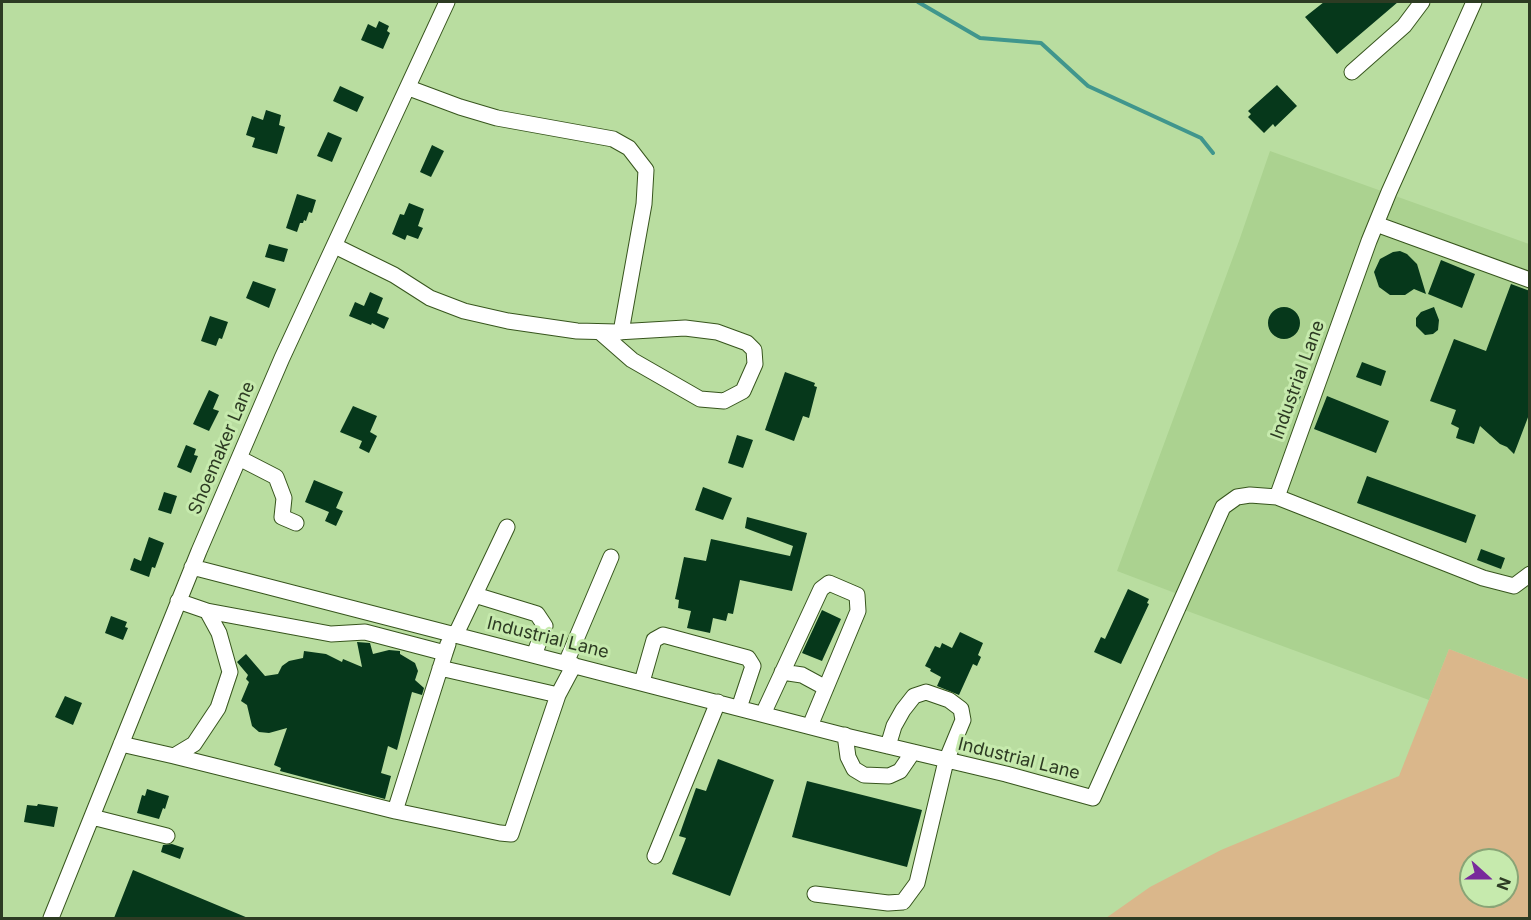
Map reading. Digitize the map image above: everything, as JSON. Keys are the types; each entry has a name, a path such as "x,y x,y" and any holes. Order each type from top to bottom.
{"street":[{"name":"Shoemaker Lane","path":"51,918 192,567 282,358 447,2"},
{"path":"1352,72 1404,26 1422,2"},
{"name":"Industrial Lane","path":"192,567 1093,798 1223,507 1237,497 1250,495 1277,497 1376,224 1474,2"},
{"path":"409,88 497,118 613,139 629,148 646,170 644,204 621,332"},
{"path":"1376,224 1530,280"},
{"path":"335,246 394,275 430,298 454,308 508,321 600,332 685,328 717,332 747,343 754,350 755,364 743,390 724,401 700,399 632,360 600,332"},
{"path":"239,458 276,477 284,498 282,517 296,523"},
{"path":"1277,497 1483,578 1514,586 1530,574"},
{"path":"395,812 445,653 507,527"},
{"path":"121,744 395,812 511,834 558,695 610,557"},
{"path":"763,714 821,589 829,583 857,595 858,611 810,726"},
{"path":"475,595 537,614 545,626 534,655"},
{"path":"178,601 207,611 331,634 365,632 445,653"},
{"path":"174,756 194,744 218,708 230,672 219,633 207,611"},
{"path":"642,682 654,640 663,635 747,658 753,666 739,708"},
{"path":"440,669 558,695"},
{"path":"782,672 802,675 826,688"},
{"path":"815,894 888,903 903,902 918,883 946,760 963,720 961,709 949,700 926,692 914,696 894,726 888,746"},
{"path":"655,856 718,702"},
{"path":"845,735 848,757 854,769 864,775 889,776 900,771 913,752"},
{"path":"92,816 167,836"}],"shaded area":[{"path":"1270,151 1529,244 1529,680 1449,649 1429,700 1171,605 1175,593 1117,571"},
{"path":"1449,649 1529,680 1529,918 1106,918 1150,887 1221,850 1399,776"}],"building":[{"path":"1324,2 1398,2 1337,54 1305,17"},
{"path":"379,21 389,26 387,31 390,33 383,49 361,40 368,24 376,28"},
{"path":"1277,85 1297,106 1275,127 1273,124 1264,133 1248,117 1251,114 1248,111"},
{"path":"340,86 364,97 357,112 333,101"},
{"path":"266,110 281,115 279,125 285,127 277,154 252,147 255,138 246,135 252,116 263,120"},
{"path":"328,132 342,138 332,162 317,156"},
{"path":"432,145 444,151 431,177 420,172"},
{"path":"297,194 316,200 312,213 309,212 306,221 300,223 297,232 286,228"},
{"path":"409,203 424,209 418,226 423,228 418,239 407,235 405,240 392,234 400,214 404,215"},
{"path":"269,244 288,249 284,262 265,257"},
{"path":"1400,251 1407,254 1417,264 1426,294 1414,289 1405,295 1390,295 1379,287 1374,272 1380,259"},
{"path":"1441,260 1475,274 1462,308 1428,294"},
{"path":"253,281 276,289 269,308 246,298"},
{"path":"1511,284 1530,291 1530,412 1514,454 1480,426 1474,444 1456,438 1459,428 1451,424 1456,410 1430,401 1454,339 1486,351"},
{"path":"370,292 383,298 377,313 389,318 384,329 349,316 355,302 364,306"},
{"path":"1284,307 1295,312 1300,323 1295,334 1284,339 1273,334 1268,323 1273,312"},
{"path":"1434,307 1439,320 1438,330 1433,334 1425,335 1416,326 1416,318 1421,312"},
{"path":"210,316 228,322 222,339 219,338 216,346 201,341"},
{"path":"1362,362 1386,371 1381,386 1356,377"},
{"path":"785,372 815,383 814,386 817,387 809,418 803,416 794,441 765,430"},
{"path":"209,390 219,395 213,409 219,411 209,431 193,424"},
{"path":"1290,391 1301,396 1295,411 1284,406"},
{"path":"1327,396 1389,421 1376,453 1314,429"},
{"path":"353,406 377,416 370,432 377,436 369,453 359,448 362,441 340,432"},
{"path":"737,435 753,440 743,468 728,463"},
{"path":"186,445 196,449 194,455 198,456 191,473 177,467"},
{"path":"1367,476 1476,515 1466,543 1357,503"},
{"path":"314,480 343,492 336,508 343,511 336,526 325,521 329,512 305,502"},
{"path":"703,487 732,498 723,520 695,510"},
{"path":"164,492 177,496 171,514 158,510"},
{"path":"747,517 807,533 792,591 740,580 733,614 728,613 726,621 713,618 710,633 687,628 691,611 678,608 679,600 675,599 684,557 706,561 711,539 790,556 793,546 745,528"},
{"path":"149,537 164,543 155,568 152,567 149,577 130,570 134,558 141,561"},
{"path":"1481,549 1505,558 1501,569 1477,560"},
{"path":"1128,589 1149,599 1147,603 1149,604 1121,664 1094,652 1101,637 1105,639"},
{"path":"822,610 841,619 822,661 802,653"},
{"path":"111,616 127,622 125,627 128,628 123,640 105,633"},
{"path":"960,632 983,643 978,655 981,657 977,666 973,664 959,695 937,686 941,677 925,666 935,646 940,648 942,643 952,648"},
{"path":"357,642 370,643 373,654 389,650 400,651 400,654 415,663 418,671 415,680 424,688 422,695 412,692 397,750 388,746 381,773 391,776 385,799 280,771 281,768 274,765 287,728 269,733 259,732 252,726 247,705 241,701 249,682 246,679 248,675 237,662 246,654 265,676 278,674 282,666 289,661 303,658 304,651 326,654 342,662 343,659 362,667"},
{"path":"65,696 82,703 73,725 55,717"},
{"path":"718,759 774,780 730,896 672,874 686,838 679,836 696,788 706,791"},
{"path":"807,781 922,810 907,867 792,837"},
{"path":"147,789 169,796 159,819 137,813 142,795 145,796"},
{"path":"38,804 58,807 54,827 24,822 27,805 37,806"},
{"path":"172,844 184,848 180,859 161,852 163,845"},
{"path":"133,870 248,918 114,918"}],"waterway":[{"path":"918,2 980,38 1041,43 1088,86 1201,138 1213,153"}]}
